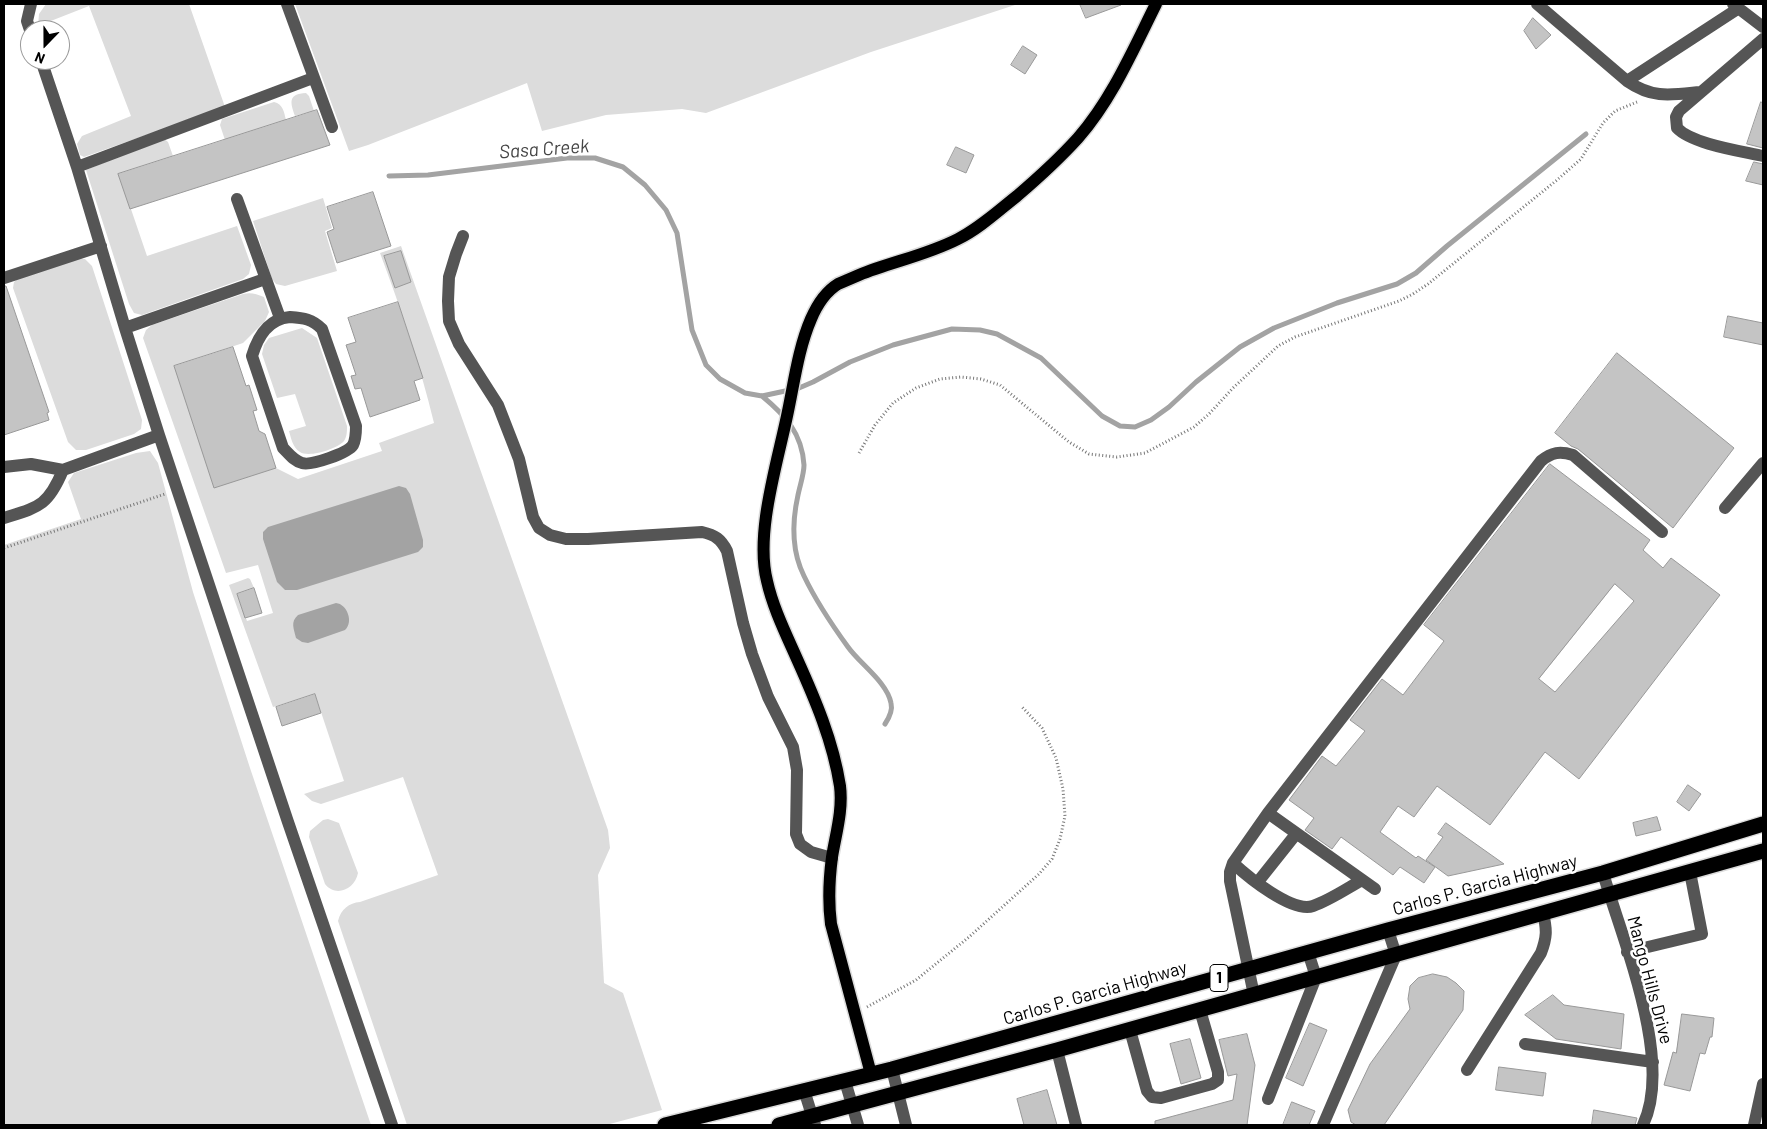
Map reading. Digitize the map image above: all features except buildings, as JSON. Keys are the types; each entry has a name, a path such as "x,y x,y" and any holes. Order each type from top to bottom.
{"highway":[{"name":"Carlos P. Garcia Highway","path":"670,1125 892,1069 1308,952 1603,873 1763,824"},
{"name":"1","path":"779,1125 814,1121 852,1106 1130,1030 1763,851"},
{"path":"972,1046 979,1071"}],"main road":[{"path":"871,1074 830,914 829,882 840,814 840,787 833,753 822,716 784,629 766,578 763,544 768,506 798,365 811,318 819,303 828,292 839,284 958,239 977,228 1032,183 1072,144 1101,107 1124,68 1156,4"}],"street":[{"path":"27,20 31,4"},
{"path":"287,4 332,127"},
{"path":"1538,4 1627,81 1638,88 1662,96 1700,92"},
{"path":"1627,81 1736,6 1763,27"},
{"path":"1763,39 1700,92 1679,111 1676,117 1677,128 1681,132 1704,142 1763,156"},
{"path":"44,70 77,166 159,435 288,822 392,1125"},
{"path":"77,166 314,78"},
{"path":"237,199 280,318"},
{"path":"464,236 449,277 449,321 459,344 498,405 519,459 533,518 545,532 566,539 588,540 702,532 713,534 722,541 727,551 752,654 768,697 793,747 797,770 796,834 800,844 811,852 832,858"},
{"path":"4,278 101,246"},
{"path":"125,328 265,279"},
{"path":"280,318 303,318 314,321 322,329 356,426 356,436 348,450 311,464 301,463 291,457 284,448 252,356 256,342 262,332 280,318"},
{"path":"4,466 31,464 64,470 159,435"},
{"path":"1254,995 1230,881 1233,863 1268,813 1545,458 1551,454 1561,452 1573,455 1662,532"},
{"path":"1725,508 1763,463"},
{"path":"4,518 42,504 50,496 64,470"},
{"path":"1268,813 1375,889"},
{"path":"1257,883 1296,834"},
{"path":"1233,863 1257,883 1293,905 1312,906 1362,880"},
{"path":"1627,952 1702,934 1690,872"},
{"name":"Mango Hills Drive","path":"1603,873 1627,952 1649,1036 1653,1062 1652,1092 1643,1125"},
{"path":"1466,1070 1541,953 1546,939 1546,926 1543,914"},
{"path":"1323,1125 1396,955 1388,930"},
{"path":"1268,1099 1316,977 1308,952"},
{"path":"1130,1030 1148,1091 1152,1097 1161,1098 1212,1084 1218,1080 1218,1072 1200,1010"},
{"path":"1525,1044 1653,1062"},
{"path":"1057,1050 1076,1125"},
{"path":"892,1069 906,1125"},
{"path":"845,1081 858,1125"},
{"path":"1754,1125 1763,1084"},
{"path":"804,1090 814,1121"}],"path":[{"path":"859,453 875,425 893,403 916,388 940,379 962,377 981,379 1000,385 1069,442 1089,454 1118,457 1145,454 1194,427 1278,346 1295,337 1356,317 1413,294 1581,159 1603,123 1615,111 1633,103 1662,96"},
{"path":"4,548 178,490"},
{"path":"855,1013 892,995 916,980 969,937 1039,874 1052,858 1060,839 1065,816 1063,789 1056,758 1042,728 1022,707"}],"shaded area":[{"path":"46,4 189,4 225,107 84,157 80,155 77,144 82,136 131,116 89,6 53,20 38,20 39,14"},
{"path":"295,4 1018,4 871,52 706,113 682,109 606,115 542,131 527,83 349,151"},
{"path":"306,93 309,96 314,111 295,116 292,107 293,97"},
{"path":"274,102 281,106 286,120 225,140 220,125 222,119"},
{"path":"163,138 168,142 173,156 119,174 147,256 237,226 251,265 249,274 243,279 142,315 134,313 129,304 86,170"},
{"path":"323,198 332,228 325,231 337,271 285,286 276,284 272,279 253,221"},
{"path":"401,246 608,830 610,848 598,875 604,983 623,993 662,1110 606,1125 407,1125 338,921 343,910 352,904 438,875 403,777 321,804 312,801 304,794 344,781 315,694 273,707 229,585 248,578 250,579 254,588 237,594 247,621 273,613 258,565 226,573 143,338 146,330 152,325 243,294 249,293 264,297 269,312 265,321 243,343 174,366 276,468 298,479 382,451 379,443 434,423 410,337 380,253"},
{"path":"74,258 85,259 92,266 142,420 141,429 134,434 86,450 76,450 68,442 13,288 14,282 19,277"},
{"path":"302,328 317,338 347,426 344,441 323,452 310,454 304,454 296,448 289,431 306,426 295,394 277,398 262,354 264,345 269,338"},
{"path":"150,451 158,463 193,592 250,768 371,1125 4,1125 4,545 81,519 68,482 74,473 136,453"},
{"path":"399,486 406,488 410,494 423,540 423,547 418,552 297,590 285,590 277,582 263,539 263,532 268,527"},
{"path":"336,603 340,604 348,614 349,623 345,630 308,643 296,638 293,623 298,615"},
{"path":"328,819 339,823 358,873 356,879 349,887 339,891 329,888 325,884 309,837 310,831 323,820"}],"waterway":[{"name":"Sasa Creek","path":"389,176 428,175 567,158 595,158 623,167 645,185 666,210 677,233 692,330 706,365 720,379 745,393 762,396 799,388 850,362 893,345 952,329 980,330 997,334 1041,358 1102,416 1120,426 1135,427 1151,420 1169,407 1196,382 1240,347 1274,328 1337,303 1397,284 1416,273 1586,134"},
{"path":"762,396 778,410 791,426 800,443 803,454 804,468 796,505 794,526 795,546 800,566 824,613 853,653 879,681 888,695 891,709 885,724"}]}
